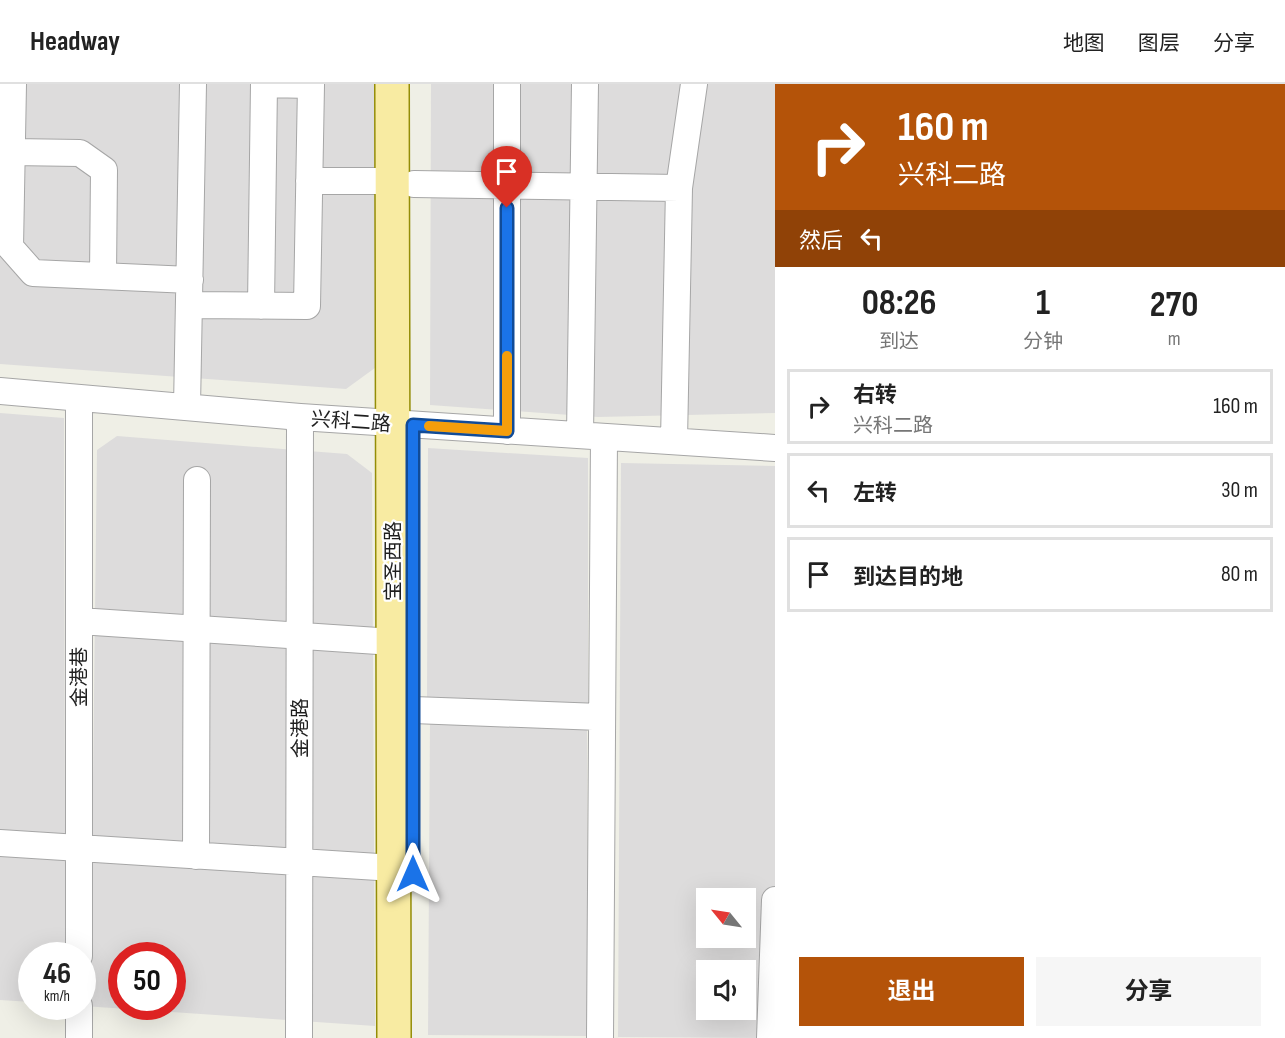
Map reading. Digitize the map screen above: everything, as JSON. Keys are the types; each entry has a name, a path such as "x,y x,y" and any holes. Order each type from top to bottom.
{"main road":[{"name":"宝圣西路","path":"392,84 403,183 403,425 413,710 412,1038"},
{"name":"宝圣西路","path":"403,183 414,84"},
{"name":"宝圣西路","path":"394,1038 393,642 403,425"}],"street":[{"path":"13,84 10,247 33,273 103,276 261,306 307,306 311,85 264,84 261,306"},
{"path":"188,408 193,84"},
{"path":"507,84 507,431"},
{"path":"585,84 583,187 600,717 600,1038"},
{"path":"674,441 679,188 694,84"},
{"path":"12,152 80,153 104,170 103,276"},
{"path":"309,181 679,188"},
{"name":"兴科二路","path":"0,391 403,425 775,448"},
{"name":"金港巷","path":"79,398 79,942"},
{"name":"金港路","path":"299,1038 300,417"},
{"path":"196,480 196,856"},
{"path":"79,621 393,642"},
{"path":"413,710 600,717"},
{"path":"0,843 394,868"},
{"path":"770,1038 775,900"},
{"path":"79,1020 79,1038"}],"shaded area":[{"path":"0,84 375,84 379,365 346,389 0,364"},
{"path":"431,84 775,84 775,413 598,417 430,405"},
{"path":"0,413 64,418 65,835 0,831"},
{"path":"117,436 347,454 372,473 375,1026 186,1013 186,942 108,942 108,1008 96,1007 96,942 18,942 18,1001 0,1000 0,856 92,861 97,450"},
{"path":"428,448 588,458 588,708 427,699"},
{"path":"621,463 775,466 775,1038 618,1037"},
{"path":"430,720 587,726 588,1036 428,1035"}],"slow traffic":[{"path":"429,426 507,431 507,356"}],"route":[{"path":"413,874 413,425 507,431 507,208"}]}
